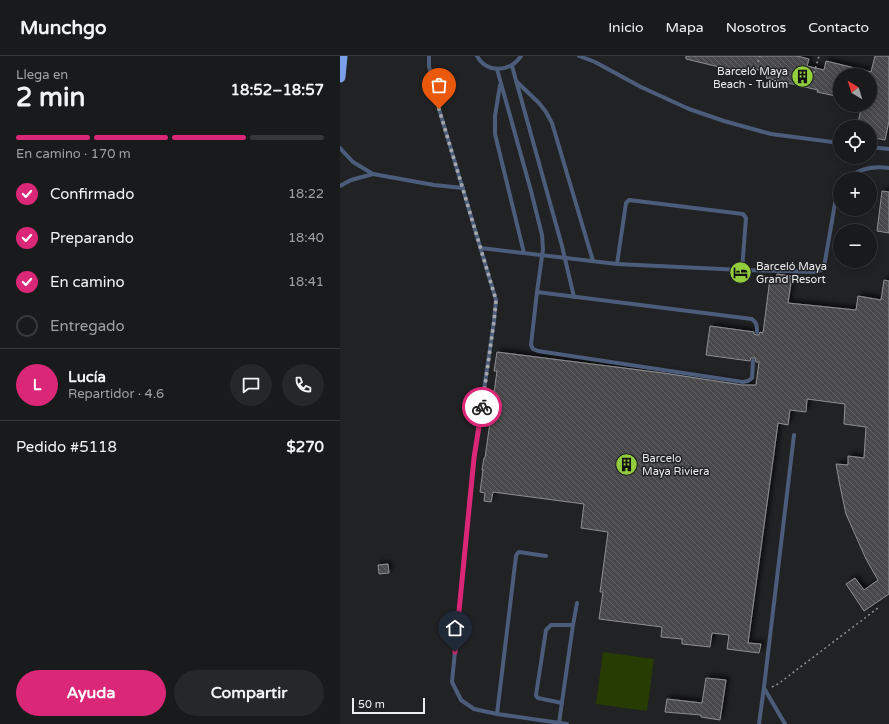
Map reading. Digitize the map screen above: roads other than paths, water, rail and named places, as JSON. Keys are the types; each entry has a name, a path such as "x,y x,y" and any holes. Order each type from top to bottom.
{"highway":[{"path":"340,77 342,56"}],"lane":[{"path":"429,56 429,66 439,109 496,300 474,458 452,682 461,700 474,709 496,714 567,724"},
{"path":"477,56 483,64 497,69 512,66 521,56"},
{"path":"579,56 595,62 641,87 689,109 724,121 771,134 833,142"},
{"path":"512,66 562,246 574,297"},
{"path":"497,69 532,191 542,235 543,249 531,345 533,349 743,382 752,378 754,361"},
{"path":"516,81 539,103 552,123 593,261"},
{"path":"500,83 495,116 495,134 524,253"},
{"path":"340,148 353,162 373,174 434,185 463,188"},
{"path":"877,148 889,149"},
{"path":"856,172 878,166 889,168"},
{"path":"340,186 351,180 373,174"},
{"path":"617,264 626,203 629,200 743,214 746,218 742,270"},
{"path":"481,248 617,264 816,272 824,267 833,215"},
{"path":"537,292 752,319 757,326 757,332"},
{"path":"759,724 794,435"},
{"path":"496,714 516,556 519,552 546,556"},
{"path":"559,723 577,603"},
{"path":"562,703 538,698 536,695 546,630 551,625 573,625"},
{"path":"764,687 785,724"}],"place":[{"name":"Barceló Maya Beach - Tulúm","path":"803,77"},
{"name":"Barceló Maya Grand Resort","path":"741,272"},
{"name":"Barcelo Maya Riviera","path":"627,464"}]}
